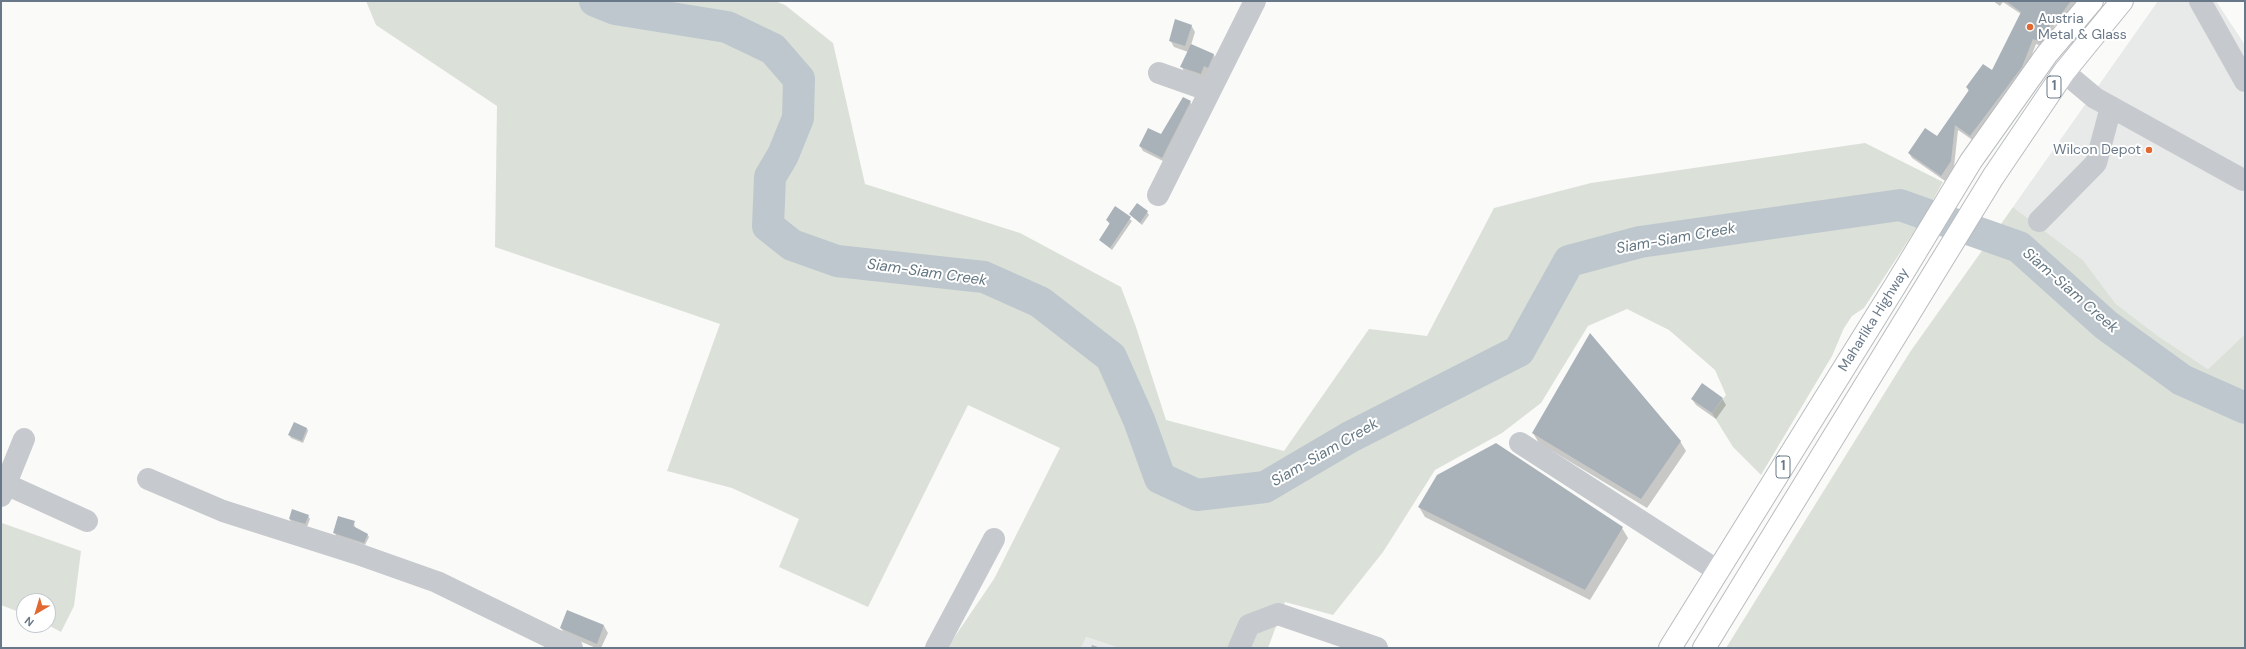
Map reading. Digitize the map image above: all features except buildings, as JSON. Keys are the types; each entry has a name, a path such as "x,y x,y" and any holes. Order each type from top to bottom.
{"highway":[{"name":"Maharlika Highway","path":"1670,648 1971,161 2047,54 2092,1"},
{"name":"Maharlika Highway","path":"1704,648 1915,301 1993,177 2064,72 2122,1"}],"street":[{"path":"1158,195 1255,1"},
{"path":"2200,1 2245,81"},
{"path":"2064,72 2094,98 2243,180"},
{"path":"1159,73 1210,91"},
{"path":"2039,220 2096,163 2111,107"},
{"path":"24,438 2,487 87,521"},
{"path":"1520,443 1718,571"},
{"path":"148,479 222,511 355,553 437,582 572,648"},
{"path":"936,648 994,539"},
{"path":"1239,648 1249,625 1278,614 1377,648"}],"shaded area":[{"path":"366,1 775,1 785,5 833,43 865,184 1020,233 1121,287 1136,327 1166,420 1284,451 1369,329 1427,336 1494,208 1591,183 1865,143 1943,182 1921,221 1864,308 1852,316 1844,328 1832,356 1761,475 1733,447 1712,413 1726,395 1715,370 1669,330 1627,309 1588,326 1541,403 1502,433 1435,470 1383,552 1333,615 1285,602 1268,648 1119,648 1086,637 1081,648 947,648 994,579 1060,448 968,405 868,607 779,567 799,519 732,488 667,471 720,324 495,247 497,106 376,25"},
{"name":"Wilcon Depot","path":"2158,1 2216,1 2245,45 2245,334 2208,369 2158,336 2116,304 2083,260 2013,207"},
{"path":"2013,207 2083,260 2116,304 2158,336 2208,369 2245,334 2245,648 1726,648 1910,352"},
{"path":"2,523 81,551 74,606 61,632 56,629 56,593 16,593 16,611 1,605"},
{"path":"1086,637 1119,648 1081,648"}],"waterway":[{"name":"Siam-Siam Creek","path":"595,1 615,9 727,27 773,49 799,79 798,118 783,155 770,177 768,226 792,245 837,261 984,277 1040,302 1111,357 1139,420 1160,478 1197,495 1265,487 1350,437 1519,351 1569,261 1640,242 1900,205 2019,247 2106,325 2182,380 2245,408"}],"place":[{"name":"Austria Metal & Glass","path":"2030,27"},
{"name":"Wilcon Depot","path":"2149,150"}]}
